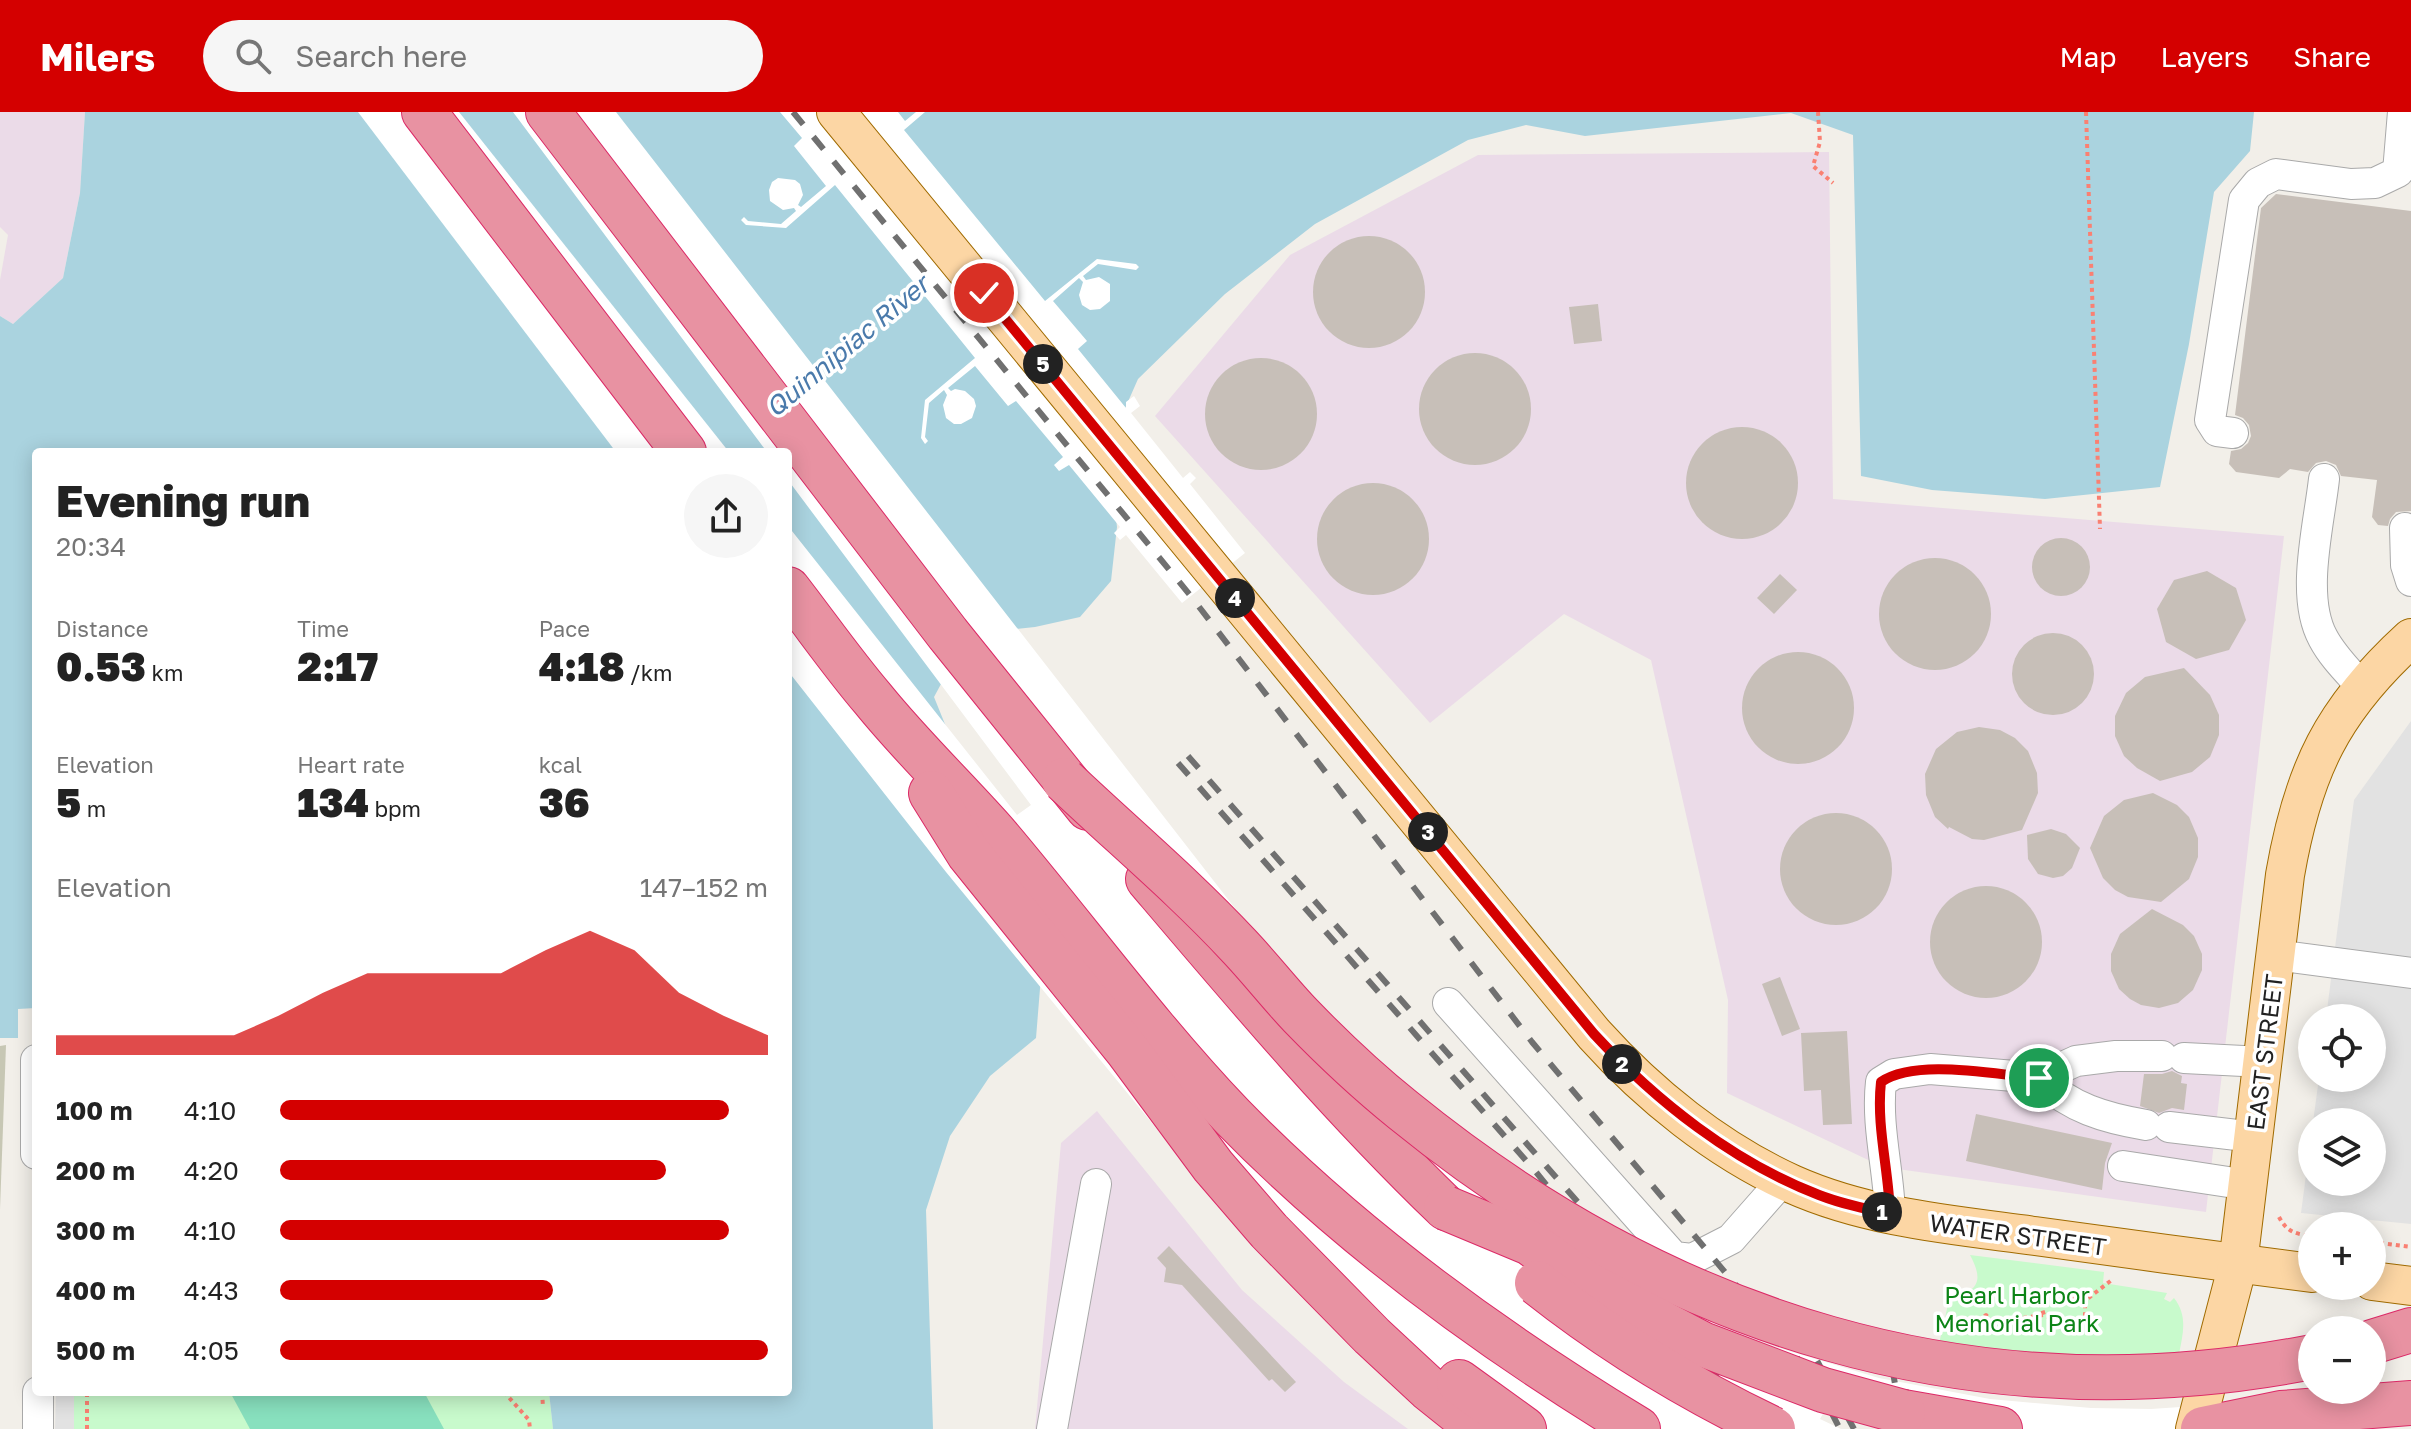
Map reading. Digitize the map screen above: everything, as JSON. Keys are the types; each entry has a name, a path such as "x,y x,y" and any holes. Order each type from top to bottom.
{"highway":[{"path":"424,112 681,448"},
{"path":"548,112 1064,780 1220,964 1391,1155 1446,1208 1559,1301 1684,1381 1773,1429"},
{"path":"792,594 873,699 995,834 1181,1061 1286,1168 1343,1219 1517,1354 1638,1429"},
{"path":"873,699 969,854 1127,1050 1213,1166 1269,1231 1372,1336 1428,1388 1479,1429"},
{"path":"1064,780 1238,944 1302,1017 1404,1111 1488,1173 1565,1224 1669,1279 1759,1317 1811,1334 1905,1357 1968,1368 2072,1376 2167,1375 2298,1359"},
{"path":"1127,1050 1298,1235 1345,1281 1414,1345 1524,1429"},
{"path":"1446,1208 1530,1243 1587,1284 1626,1306 1741,1359 1867,1403 1940,1420 2000,1429"},
{"path":"2386,1338 2411,1330"},
{"path":"2203,1429 2287,1421 2411,1403"},
{"path":"2287,1421 2411,1421"}],"main road":[{"name":"WATER STREET","path":"836,112 1594,1034 1644,1085 1703,1131 1736,1152 1783,1180 1822,1196 1925,1221 2298,1271"},
{"name":"EAST STREET","path":"2195,1429 2238,1264 2293,832 2304,790 2341,715 2362,687 2411,638"},
{"path":"2386,1283 2411,1286"}],"street":[{"path":"2233,433 2217,431 2210,420 2244,200 2258,183 2276,174 2351,184 2375,183 2398,172 2403,112"},
{"path":"2324,479 2312,574 2316,617 2321,635 2331,652 2362,687"},
{"path":"2405,528 2406,565 2411,581"},
{"path":"2276,955 2411,973"},
{"path":"1448,1003 1674,1257 1692,1259 1731,1239 1783,1180"},
{"path":"1890,1214 1879,1098 1881,1082 1894,1074 1930,1069 2039,1078 2076,1061 2116,1056 2263,1062"},
{"path":"2039,1078 2055,1094 2081,1108 2158,1126 2254,1137"},
{"path":"2123,1166 2248,1185"},
{"path":"1052,1429 1096,1184"},
{"path":"38,1396 38,1429"}],"path":[{"path":"1818,112 1820,142 1813,166 1833,183"},
{"path":"2086,112 2100,529"},
{"path":"2279,1217 2284,1226 2298,1234"},
{"path":"2386,1244 2411,1247"},
{"path":"2082,1303 2113,1279"},
{"path":"1993,1322 2044,1315 2062,1323 2080,1320 2086,1311 2082,1303 2070,1297 2045,1300 2041,1306 2044,1315"},
{"path":"87,1396 87,1429"},
{"path":"508,1396 529,1420 530,1429"},
{"path":"542,1396 543,1407"}],"shaded area":[{"path":"0,112 85,112 80,193 63,278 13,324 0,316 0,280 8,235 0,227"},
{"path":"1829,152 1833,499 2284,536 2206,1212 1883,1167 1727,1093 1728,1000 1651,660 1564,614 1430,723 1155,416 1290,255 1478,155"},
{"path":"2411,721 2411,1224 2386,1222 2386,1212 2301,1212 2303,1196 2386,1196 2386,1108 2315,1108 2317,1092 2386,1092 2386,1004 2328,1004 2354,800"},
{"path":"6,1045 0,1209 0,1046"},
{"path":"1097,1111 1242,1290 1344,1382 1408,1429 1035,1429 1061,1143"},
{"path":"56,1396 74,1396 74,1429 55,1429"}],"green space":[{"name":"Pearl Harbor Memorial Park","path":"1970,1255 2104,1272 2103,1283 2167,1293 2164,1299 2170,1302 2174,1298 2183,1318 2179,1354 2040,1355 1939,1344 1949,1300 1976,1285 1977,1273"},
{"path":"71,1396 549,1396 553,1429 71,1429"},
{"path":"232,1396 426,1396 444,1429 250,1429"}],"water":[{"name":"Quinnipiac River","path":"85,112 2254,112 2250,151 2214,192 2189,344 2160,487 2045,499 1932,490 1861,476 1853,135 1791,113 1585,136 1526,125 1468,140 1315,224 1225,294 1138,379 1108,447 1117,527 1111,581 1080,617 997,631 954,660 934,697 1042,964 1036,1038 990,1076 950,1136 926,1210 933,1429 553,1429 549,1396 792,1396 792,448 32,448 32,1008 18,1009 18,1038 0,1038 0,316 13,324 63,278 80,193"}],"pier":[{"path":"358,112 459,112 726,448 613,448"},
{"path":"513,112 616,112 1255,934 1301,988 1372,1059 1495,1156 1587,1215 1681,1264 1782,1304 1834,1320 1989,1352 2094,1357 2188,1354 2298,1337 2298,1373 2246,1381 2162,1387 2058,1386 1959,1376 1806,1343 1707,1306 1615,1265 1611,1271 1719,1326 1772,1346 1879,1378 1990,1399 2091,1408 2151,1409 2284,1400 2278,1429 1897,1429 1825,1410 1820,1419 1841,1429 1443,1429 1381,1375 1248,1240 946,872 792,676 792,531 1017,815 1031,805 792,485 792,448 764,448"},
{"path":"780,112 898,112 905,121 916,112 925,112 904,130 1045,301 1097,259 1136,264 1139,267 1136,270 1098,264 1083,276 1086,280 1099,277 1110,284 1110,301 1100,309 1090,310 1082,305 1079,295 1083,282 1079,278 1053,301 1087,341 1078,349 1126,408 1126,402 1134,396 1140,406 1131,413 1183,478 1190,472 1196,478 1190,484 1245,553 1182,603 1126,535 1120,540 1114,533 1120,527 1069,465 1059,471 1054,465 1063,457 1016,401 1008,406 975,366 948,388 951,391 965,391 974,399 976,406 972,418 954,424 946,418 943,405 947,395 944,390 929,403 925,437 928,441 925,444 921,438 925,400 975,358 835,185 786,228 746,225 741,220 744,217 748,221 781,224 796,211 794,208 783,210 770,201 769,190 778,178 795,180 800,184 803,195 798,205 801,207 826,186 794,146 802,138"}],"building":[{"path":"2276,194 2411,211 2411,511 2396,512 2388,526 2378,525 2372,517 2377,480 2341,476 2336,465 2326,461 2316,463 2308,472 2290,469 2279,478 2236,472 2229,464 2231,451 2241,449 2251,436 2249,425 2235,415 2261,208"},
{"path":"1369,236 1390,240 1409,252 1421,271 1425,292 1421,313 1409,332 1390,344 1369,348 1348,344 1329,332 1317,313 1313,292 1317,271 1329,252 1348,240"},
{"path":"1598,304 1602,341 1574,344 1569,307"},
{"path":"1475,353 1496,357 1515,369 1527,388 1531,409 1527,430 1515,449 1496,461 1475,465 1454,461 1435,449 1423,430 1419,409 1423,388 1435,369 1454,357"},
{"path":"1261,358 1282,362 1301,374 1313,393 1317,414 1313,435 1301,454 1282,466 1261,470 1240,466 1221,454 1209,435 1205,414 1209,393 1221,374 1240,362"},
{"path":"1742,427 1763,431 1782,443 1794,462 1798,483 1794,504 1782,523 1763,535 1742,539 1721,535 1702,523 1690,504 1686,483 1690,462 1702,443 1721,431"},
{"path":"1373,483 1394,487 1413,499 1425,518 1429,539 1425,560 1413,579 1394,591 1373,595 1352,591 1333,579 1321,560 1317,539 1321,518 1333,499 1352,487"},
{"path":"2061,538 2082,546 2090,567 2082,588 2061,596 2040,588 2032,567 2040,546"},
{"path":"1935,558 1956,562 1975,574 1987,593 1991,614 1987,635 1975,654 1956,666 1935,670 1914,666 1895,654 1883,635 1879,614 1883,593 1895,574 1914,562"},
{"path":"2207,571 2236,588 2246,620 2229,650 2196,659 2166,642 2157,609 2174,580"},
{"path":"1780,574 1797,590 1774,614 1757,598"},
{"path":"2045,633 2061,633 2076,640 2087,651 2094,674 2091,690 2082,703 2061,715 2045,715 2030,708 2019,697 2012,682 2012,666 2019,651 2030,640"},
{"path":"1798,652 1819,656 1838,668 1850,687 1854,708 1850,729 1838,748 1819,760 1798,764 1777,760 1758,748 1746,729 1742,708 1746,687 1758,668 1777,656"},
{"path":"2184,668 2210,695 2219,715 2219,735 2210,757 2192,772 2160,781 2137,768 2124,756 2115,736 2115,716 2126,693 2145,677"},
{"path":"1979,727 2000,730 2015,738 2028,751 2037,773 2038,793 2022,830 1984,840 1972,839 1948,829 1935,817 1926,795 1925,774 1936,749 1957,732"},
{"path":"2153,793 2177,805 2189,817 2198,838 2198,857 2189,879 2161,902 2128,897 2115,890 2103,878 2090,848 2104,816 2124,800"},
{"path":"1836,813 1857,817 1876,829 1888,848 1892,869 1888,890 1876,909 1857,921 1836,925 1815,921 1796,909 1784,890 1780,869 1784,848 1796,829 1815,817"},
{"path":"2051,829 2066,834 2080,848 2072,868 2063,876 2053,878 2038,874 2028,859 2027,835"},
{"path":"1986,886 2007,890 2026,902 2038,921 2042,942 2038,963 2026,982 2007,994 1986,998 1965,994 1946,982 1934,963 1930,942 1934,921 1946,902 1965,890"},
{"path":"2152,909 2183,925 2194,936 2202,954 2202,970 2193,990 2178,1003 2159,1008 2141,1005 2130,999 2119,989 2111,971 2111,954 2120,934"},
{"path":"1780,977 1800,1029 1782,1036 1762,984"},
{"path":"1847,1031 1852,1124 1823,1125 1821,1090 1804,1091 1801,1033"},
{"path":"2172,1071 2182,1076 2181,1083 2187,1084 2184,1110 2172,1108 2159,1113 2140,1106 2144,1074"},
{"path":"1976,1114 2112,1143 2105,1163 2102,1190 1966,1161"},
{"path":"1169,1246 1296,1382 1285,1392 1272,1379 1269,1381 1182,1285 1164,1282 1166,1268 1157,1258"}],"railway":[{"path":"793,112 1190,595 1532,1042 1813,1377 1840,1429"},
{"path":"1188,756 1582,1207 1761,1429"},
{"path":"1178,763 1536,1172 1629,1287 1658,1316"},
{"path":"1780,1309 1815,1357 1854,1429"},
{"path":"1892,1367 1903,1429"}],"route":[{"path":"984,293 1594,1034 1644,1085 1703,1131 1791,1184 1822,1196 1890,1214 1879,1098 1881,1082 1894,1074 1930,1069 2039,1078"}]}
